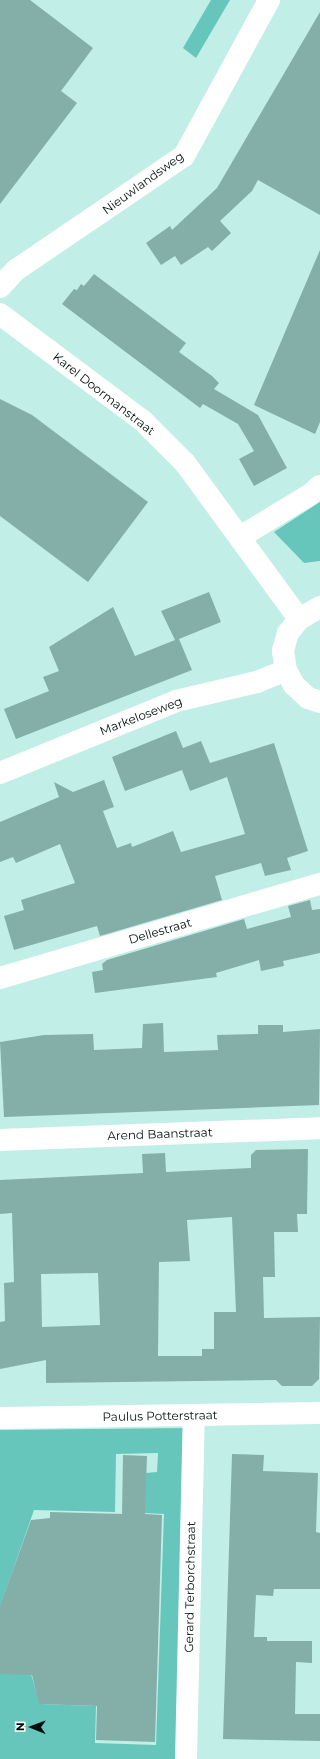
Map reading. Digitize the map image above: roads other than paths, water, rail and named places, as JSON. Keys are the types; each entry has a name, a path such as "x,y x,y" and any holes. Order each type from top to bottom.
{"street":[{"name":"Nieuwlandsweg","path":"0,288 16,270 184,156 269,0"},
{"name":"Karel Doormanstraat","path":"0,314 143,421 185,463 299,619"},
{"path":"240,537 312,494 320,486"},
{"path":"320,607 299,619 288,633 283,651 286,670 294,685 308,698 320,702"},
{"name":"Markeloseweg","path":"0,773 176,701 257,682 286,670"},
{"name":"Dellestraat","path":"0,978 320,884"},
{"name":"Arend Baanstraat","path":"0,1140 320,1128"},
{"name":"Paulus Potterstraat","path":"0,1418 320,1413"},
{"name":"Gerard Terborchstraat","path":"186,1759 194,1416"}]}
